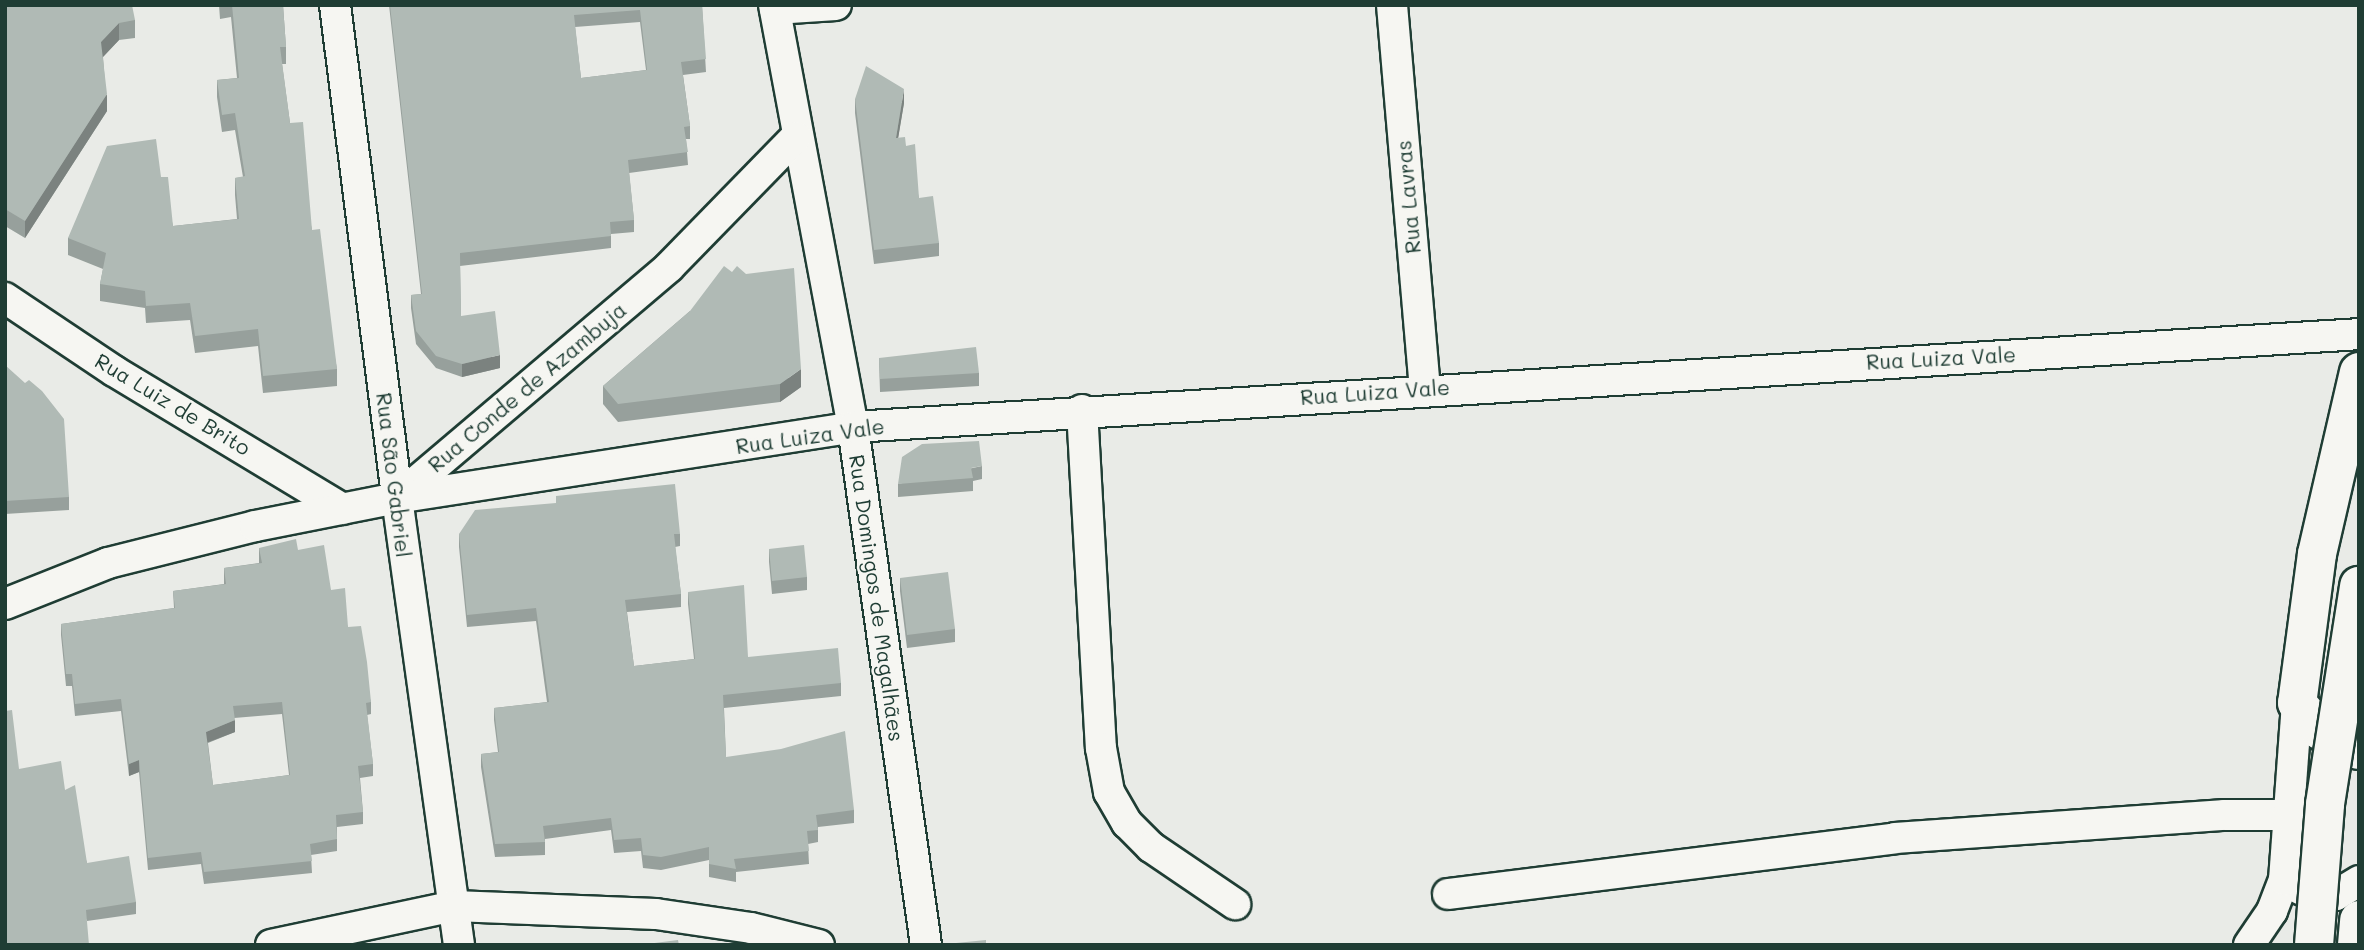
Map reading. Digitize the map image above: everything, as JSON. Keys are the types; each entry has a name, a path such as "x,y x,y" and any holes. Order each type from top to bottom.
{"street":[{"name":"Rua São Gabriel","path":"335,5 397,498 459,945"},
{"path":"774,7 836,5"},
{"name":"Rua Lavras","path":"1392,5 1425,388"},
{"name":"Rua Domingos de Magalhães","path":"774,7 796,137 853,427 926,945"},
{"name":"Rua Conde de Azambuja","path":"5,604 108,563 397,498 669,267 796,137"},
{"name":"Rua Luiz de Brito","path":"5,298 114,371 343,509"},
{"name":"Rua Luiza Vale","path":"397,498 853,427 1425,388 2359,334"},
{"path":"2249,945 2272,911 2284,880 2297,703 2318,554 2359,372"},
{"path":"1082,410 1101,748 1110,792 1127,824 1151,847 1235,904"},
{"path":"2316,945 2325,804 2359,586"},
{"path":"2297,703 2320,730 2345,747 2359,750"},
{"path":"1448,894 1895,838 2225,815 2289,815"},
{"path":"2284,880 2318,897 2336,895 2359,881"},
{"path":"2316,945 2359,887"},
{"path":"271,945 454,906 656,914 751,928 819,945"},
{"path":"2357,945 2359,920"}],"building":[{"path":"5,5 132,5 135,20 119,23 101,42 107,94 25,221 5,209"},
{"path":"232,5 283,5 286,47 280,47 290,123 303,122 312,230 320,229 337,369 263,376 258,329 195,336 190,303 146,306 145,291 100,284 106,253 68,238 107,146 156,139 161,177 168,177 173,226 239,219 235,178 245,176 235,113 222,115 217,80 239,78"},
{"path":"390,5 702,5 706,59 681,62 690,126 684,127 688,152 628,160 634,220 610,222 611,236 460,253 461,316 495,311 500,355 462,364 436,356 416,331 411,295 422,294","holes":["640,10 647,70 581,78 574,15"]},
{"path":"866,66 904,89 896,138 905,137 906,146 915,144 919,198 933,196 939,243 874,250 855,99"},
{"path":"724,266 732,272 737,266 746,274 794,268 801,369 780,384 618,404 603,386 690,311"},
{"path":"976,347 979,373 880,379 879,358"},
{"path":"5,365 25,383 29,380 42,391 64,419 69,497 5,501"},
{"path":"979,441 982,466 971,468 973,478 898,484 902,457 922,444"},
{"path":"675,484 680,534 674,534 681,594 625,600 634,666 695,659 688,592 744,585 748,657 838,648 841,683 723,695 726,757 781,749 845,731 854,810 816,815 818,830 807,831 809,851 734,859 736,869 709,864 709,847 661,857 643,855 641,838 614,840 611,818 543,826 545,842 495,844 481,754 499,752 494,708 549,702 536,608 467,615 459,534 475,510 556,503 556,496"},
{"path":"296,539 298,550 324,545 331,590 345,588 348,627 361,626 371,702 366,703 373,764 358,766 363,812 336,815 337,839 310,844 312,861 204,872 201,852 148,858 139,760 129,764 121,699 75,704 72,674 66,674 61,624 175,608 173,591 226,584 224,568 262,563 259,548","holes":["282,702 290,775 213,785 206,732 235,720 233,706"]},
{"path":"804,545 807,577 772,581 769,549"},
{"path":"948,572 955,629 907,635 900,578"},
{"path":"12,710 19,769 61,761 65,790 75,785 87,863 129,856 136,902 86,910 89,945 5,945 5,711"},
{"path":"678,940 679,945 639,945"},
{"path":"986,940 986,945 956,945 956,943"}]}
